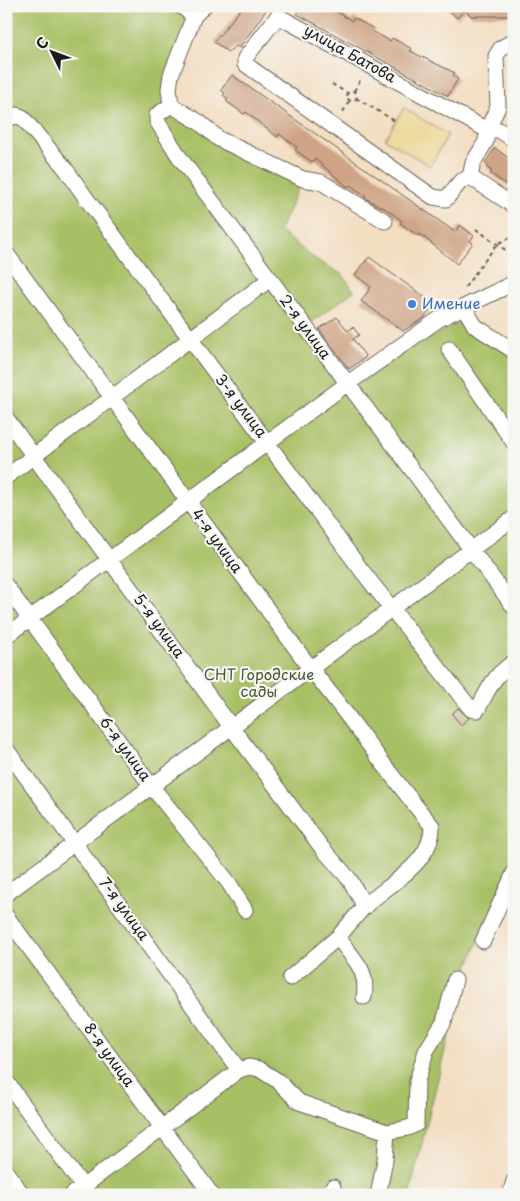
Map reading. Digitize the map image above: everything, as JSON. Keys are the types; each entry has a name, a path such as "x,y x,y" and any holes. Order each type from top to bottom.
{"street":[{"path":"181,6 199,11 171,75 169,89 171,104 199,122 220,139 303,179 321,182 385,221"},
{"name":"улица Батова","path":"470,177 460,182 446,198 433,197 245,64 245,58 278,16 487,130"},
{"path":"514,42 501,48 496,56 498,107 487,130 486,141 472,163 470,177 514,206"},
{"name":"2-я улица","path":"171,104 157,115 167,139 345,385 514,607"},
{"name":"3-я улица","path":"6,120 17,115 31,126 66,168 190,340 268,442 362,571 470,709 477,710 488,692 493,679 514,662"},
{"path":"487,130 499,130 514,140"},
{"name":"4-я улица","path":"6,253 311,669 356,726 383,766 432,826 432,837 426,850 410,869 364,907"},
{"path":"6,477 270,279"},
{"path":"6,636 345,385 440,319 514,283"},
{"path":"464,307 475,326 514,351"},
{"path":"449,349 514,443"},
{"name":"5-я улица","path":"6,418 232,728 322,848 350,880 364,907"},
{"path":"6,894 514,518"},
{"name":"6-я улица","path":"6,586 152,787 229,883 245,910"},
{"name":"7-я улица","path":"6,750 240,1070"},
{"path":"483,941 514,873"},
{"path":"290,978 338,937 364,907"},
{"name":"8-я улица","path":"6,916 212,1195"},
{"path":"338,937 364,973 366,986 364,997"},
{"path":"6,1081 81,1192 162,1128 240,1070 249,1067 259,1069 278,1081 299,1102 387,1132 408,1128 416,1124 417,1081 426,1051 444,1022 455,980"},
{"path":"378,1195 385,1160 387,1132"},
{"path":"6,1172 23,1195"},
{"path":"510,1195 514,1182"}],"path":[{"path":"361,78 354,91 356,98 395,121"},
{"path":"332,84 347,93 349,100 343,112"},
{"path":"347,93 354,91"},
{"path":"349,100 354,101 356,98"},
{"path":"476,229 514,256"},
{"path":"465,287 497,244 514,236"}],"green space":[{"name":"СНТ Городские сады","path":"6,6 204,6 190,25 171,104 303,179 279,231 318,261 343,275 354,291 308,325 352,389 408,350 462,321 514,354 514,858 463,978 409,1195 6,1195"}],"sand":[{"path":"404,108 448,135 430,166 385,139"}],"building":[{"path":"243,6 269,6 239,48 236,46 228,52 214,42"},
{"path":"302,6 332,6 337,9 336,11 352,21 354,18 390,41 392,38 412,49 410,51 455,73 453,76 458,79 448,96 297,14"},
{"path":"445,6 514,6 514,16 471,16 465,10 457,18"},
{"path":"232,75 455,232 460,225 474,236 470,241 473,243 457,264 420,234 418,236 400,223 402,221 389,211 365,198 366,196 350,185 348,187 315,159 312,162 295,150 297,147 279,134 277,137 246,112 244,114 226,101 228,99 221,90"},
{"path":"495,148 514,162 514,186 510,183 508,186 490,173 492,171 487,168 489,166 485,163"},
{"path":"369,257 434,304 424,318 403,331 361,301 371,287 355,275"},
{"path":"337,317 348,331 353,327 359,335 353,339 366,357 349,369 319,329"},
{"path":"458,708 469,718 461,725 452,714"}],"place":[{"name":"Имение","path":"412,304"}]}
